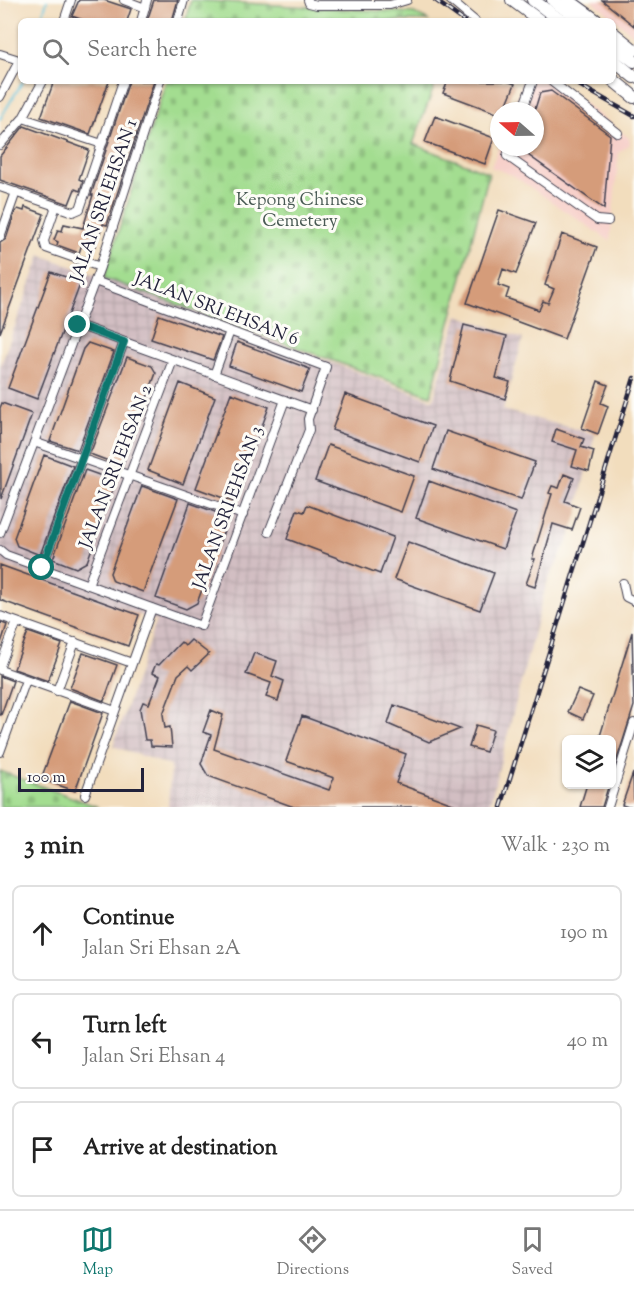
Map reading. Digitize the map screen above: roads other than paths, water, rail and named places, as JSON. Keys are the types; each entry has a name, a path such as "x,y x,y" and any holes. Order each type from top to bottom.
{"main road":[{"path":"512,0 535,18"},
{"path":"520,0 536,18"},
{"path":"533,0 557,18"},
{"path":"553,0 577,18"},
{"path":"568,0 595,18"},
{"path":"580,0 596,18"},
{"path":"616,35 634,50"},
{"path":"616,47 634,61"},
{"path":"616,62 634,77"},
{"path":"616,82 634,97"}],"street":[{"path":"65,18 71,0"},
{"path":"124,0 146,4"},
{"path":"179,18 184,0"},
{"path":"308,0 309,3 316,5 390,5 407,0"},
{"path":"450,0 471,18"},
{"path":"0,54 16,59 18,63 0,97"},
{"path":"0,146 23,118 41,84"},
{"path":"0,187 73,212 80,209 122,84"},
{"name":"JALAN SRI EHSAN 1","path":"0,533 100,267 159,84"},
{"path":"525,102 532,84"},
{"path":"555,84 618,133"},
{"path":"23,118 102,144"},
{"path":"507,156 597,220 608,221"},
{"path":"0,237 16,192"},
{"path":"56,206 44,241 46,248 100,267"},
{"name":"JALAN SRI EHSAN 6","path":"95,280 326,367 312,410"},
{"path":"78,325 312,410 308,419 309,430 269,532"},
{"path":"214,375 230,331"},
{"path":"42,568 124,342"},
{"name":"JALAN SRI EHSAN 2","path":"88,585 173,360"},
{"name":"JALAN SRI EHSAN 3","path":"150,608 201,626 285,400"},
{"path":"34,442 243,515"},
{"path":"3,553 150,608 138,634 138,644 132,663 85,795"},
{"path":"623,583 626,597 634,602"},
{"path":"0,616 132,663"},
{"path":"17,622 0,668 26,680 115,711"},
{"path":"57,691 75,642"},
{"path":"0,752 26,680"},
{"path":"608,807 634,723"}],"waterway":[{"path":"42,18 47,0"},
{"path":"0,119 21,84"}],"railway":[{"path":"435,0 460,18"},
{"path":"577,84 634,116"},
{"path":"501,807 634,378"}],"park label":[{"name":"Kepong Chinese Cemetery","path":"300,211"}]}
